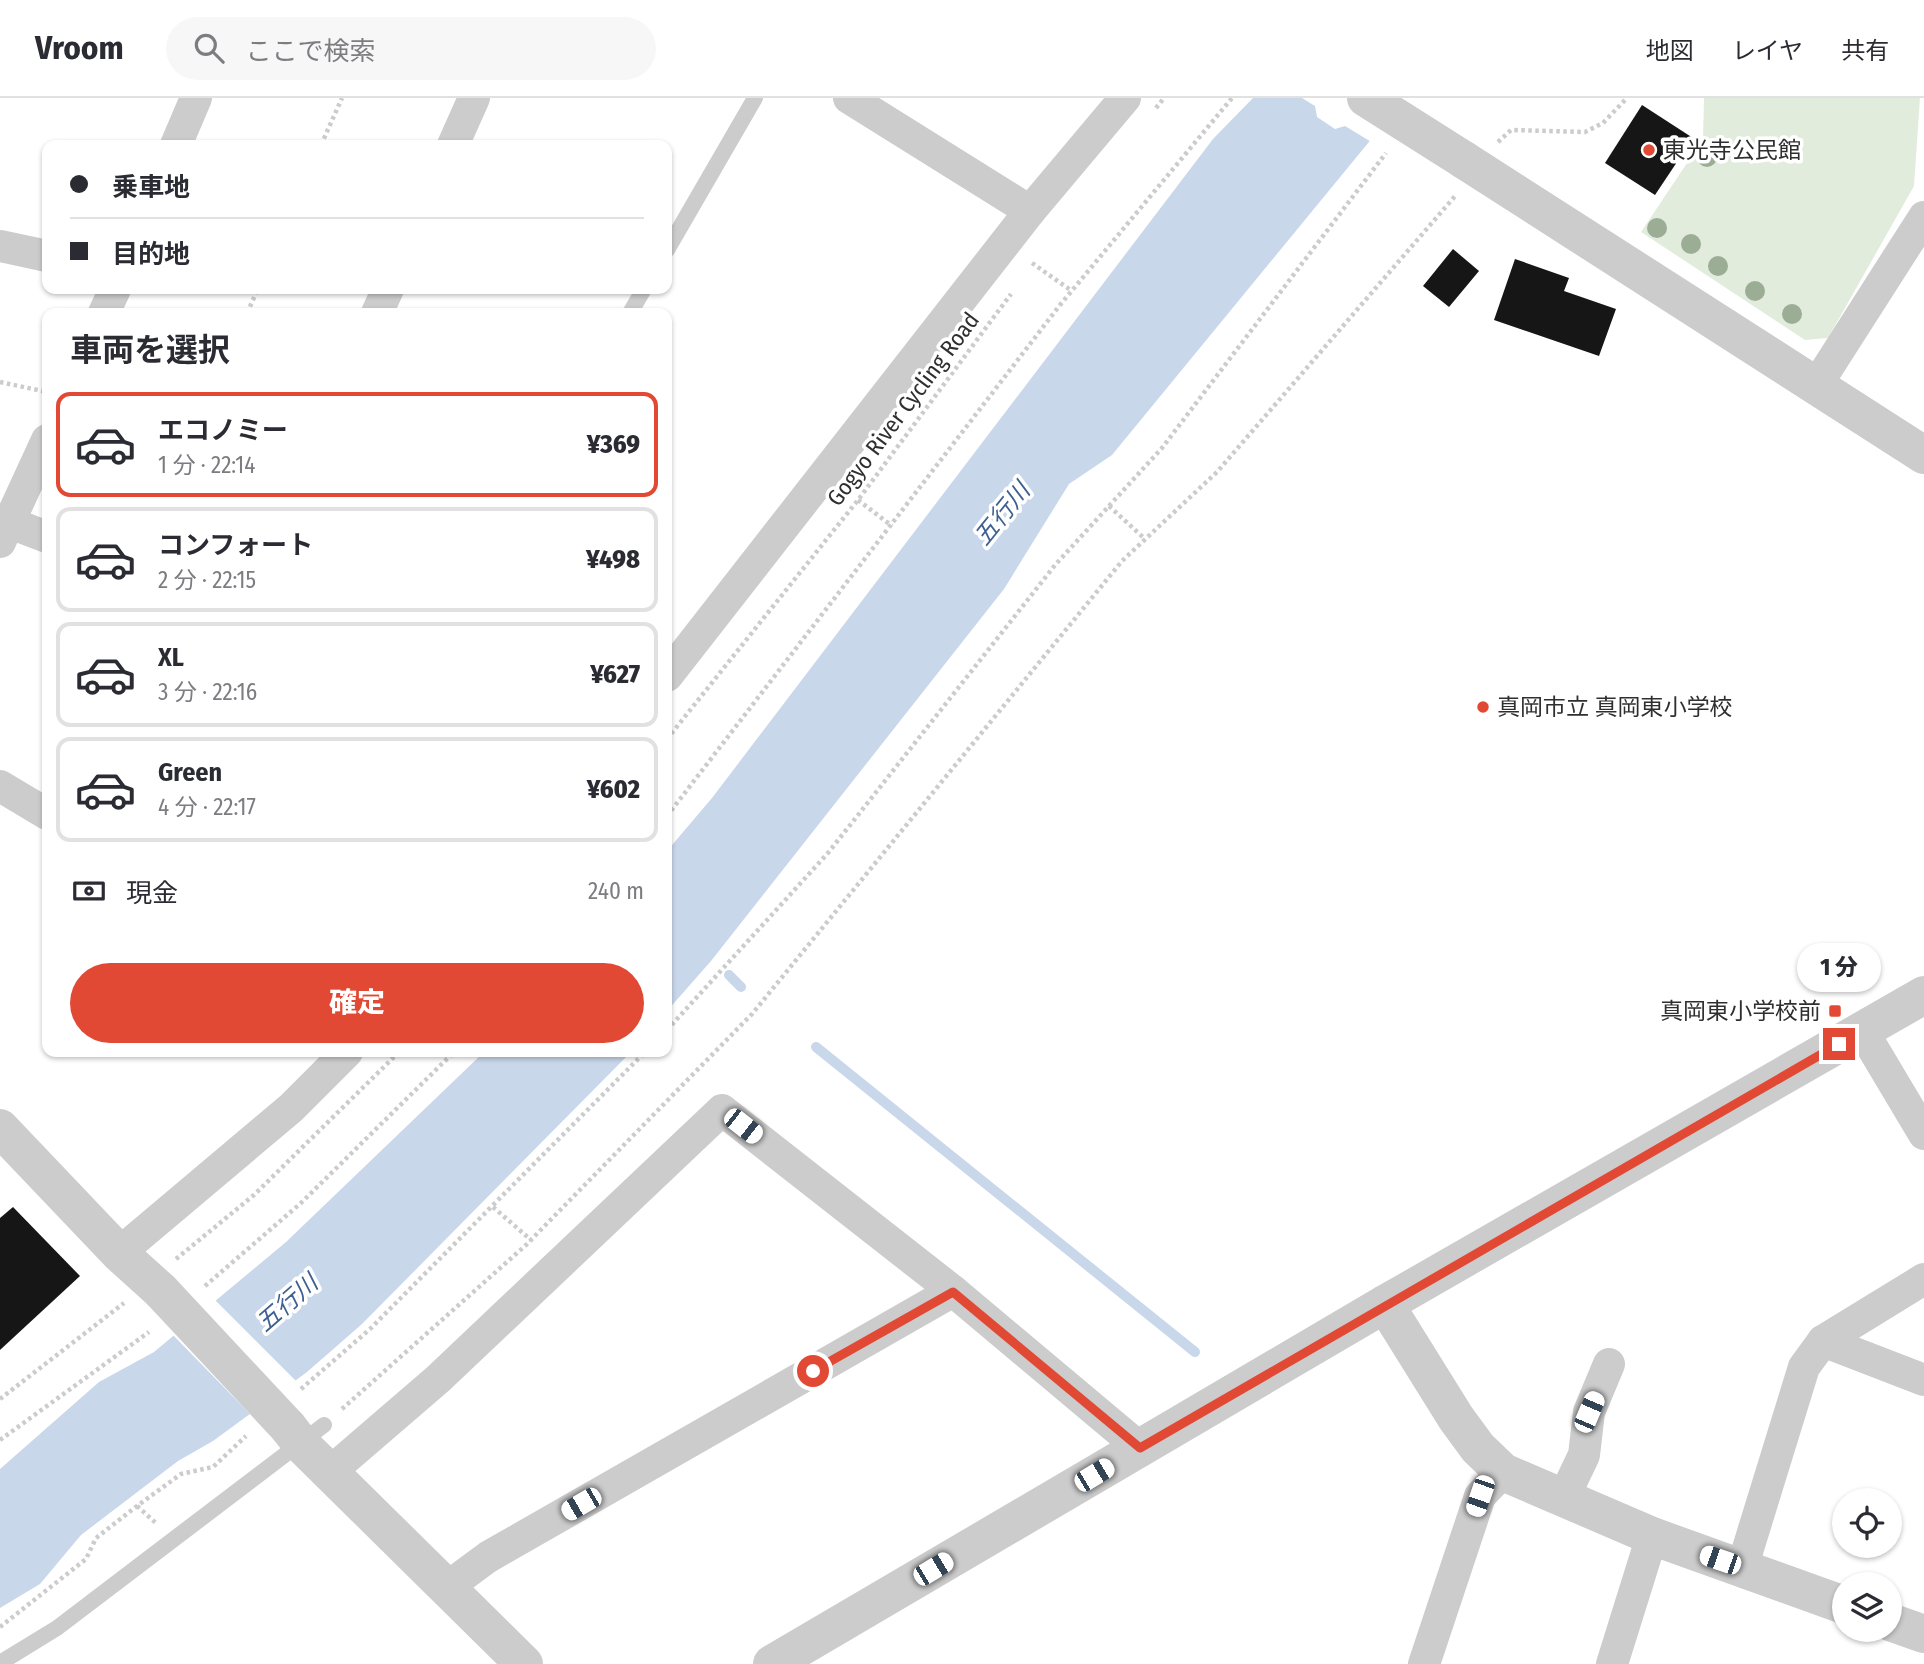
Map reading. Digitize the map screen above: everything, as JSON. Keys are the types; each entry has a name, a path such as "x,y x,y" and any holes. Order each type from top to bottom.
{"street":[{"path":"178,140 196,98"},
{"path":"455,140 474,98"},
{"path":"849,98 1030,211"},
{"path":"1366,98 1924,455"},
{"path":"672,670 1030,211 1136,108"},
{"path":"1816,386 1924,217"},
{"path":"0,246 42,255"},
{"path":"42,450 3,527 42,536"},
{"path":"0,786 42,811"},
{"path":"772,1664 1385,1304 1924,995"},
{"path":"1863,1030 1924,1134"},
{"path":"118,1253 290,1108 342,1057"},
{"path":"330,1472 438,1378 722,1110 953,1292 1140,1448"},
{"path":"0,1128 118,1253 164,1286 293,1424 330,1472 524,1664"},
{"path":"1742,1568 1804,1367 1823,1341 1924,1279"},
{"path":"446,1588 488,1557 953,1292"},
{"path":"1385,1304 1456,1418 1478,1448 1503,1472 1652,1536 1832,1601"},
{"path":"1823,1341 1924,1380"},
{"path":"1564,1496 1584,1455 1589,1412 1609,1364"},
{"path":"1423,1664 1480,1496 1503,1472"},
{"path":"1612,1664 1652,1536"},
{"path":"1902,1626 1924,1634"}],"lane":[{"path":"672,241 755,98"},
{"path":"0,1663 57,1628 293,1424"}],"path":[{"path":"323,140 342,98"},
{"path":"1136,108 1164,98"},
{"path":"672,810 1072,291 1231,98"},
{"path":"0,1627 86,1559 96,1538 181,1474 212,1467 293,1424 531,1240 752,1014 1122,561 1217,472 1472,166 1511,130 1585,132 1603,124 1627,98"},
{"path":"672,1025 828,853 1056,564 1162,448 1391,148"},
{"path":"1026,273 1040,252"},
{"path":"1032,263 1072,291"},
{"name":"Gogyo River Cycling Road","path":"672,732 858,500 1012,292"},
{"path":"0,383 42,391"},
{"path":"858,500 892,526"},
{"path":"1108,506 1145,539"},
{"path":"164,1286 394,1057"},
{"path":"0,1398 111,1316 302,1203 449,1057"},
{"path":"293,1424 370,1329 640,1057"},
{"path":"494,1207 531,1240"},
{"path":"0,1440 153,1329"}],"green space":[{"path":"1704,98 1920,98 1914,186 1828,338 1805,340 1641,232 1703,139"}],"water":[{"name":"五行川","path":"1253,98 1405,98 1112,455 1069,484 1004,589 711,961 672,1005 672,845 712,798 1213,139"},
{"name":"五行川","path":"479,1057 626,1057 362,1324 307,1372 213,1441 178,1461 81,1535 40,1584 0,1608 0,1469 99,1382 154,1352 286,1242"}],"pier":[{"path":"1302,98 1408,98 1373,143 1345,126 1335,129 1317,117 1315,106"},
{"path":"213,1298 298,1383 252,1416 171,1333"}],"building":[{"name":"東光寺公民館","path":"1642,105 1693,138 1655,195 1605,163"},
{"path":"1453,249 1479,271 1449,307 1423,286"},
{"path":"1515,259 1569,278 1564,291 1616,309 1599,356 1494,320"},
{"path":"13,1207 80,1276 0,1350 0,1218"}],"waterway":[{"path":"729,975 741,987"},
{"path":"816,1047 1195,1352"}],"place":[{"name":"東光寺公民館","path":"1649,150"},
{"name":"真岡市立 真岡東小学校","path":"1483,707"},
{"name":"真岡東小学校前","path":"1835,1011"}],"route":[{"path":"813,1371 953,1292 1140,1448 1839,1044"}]}
